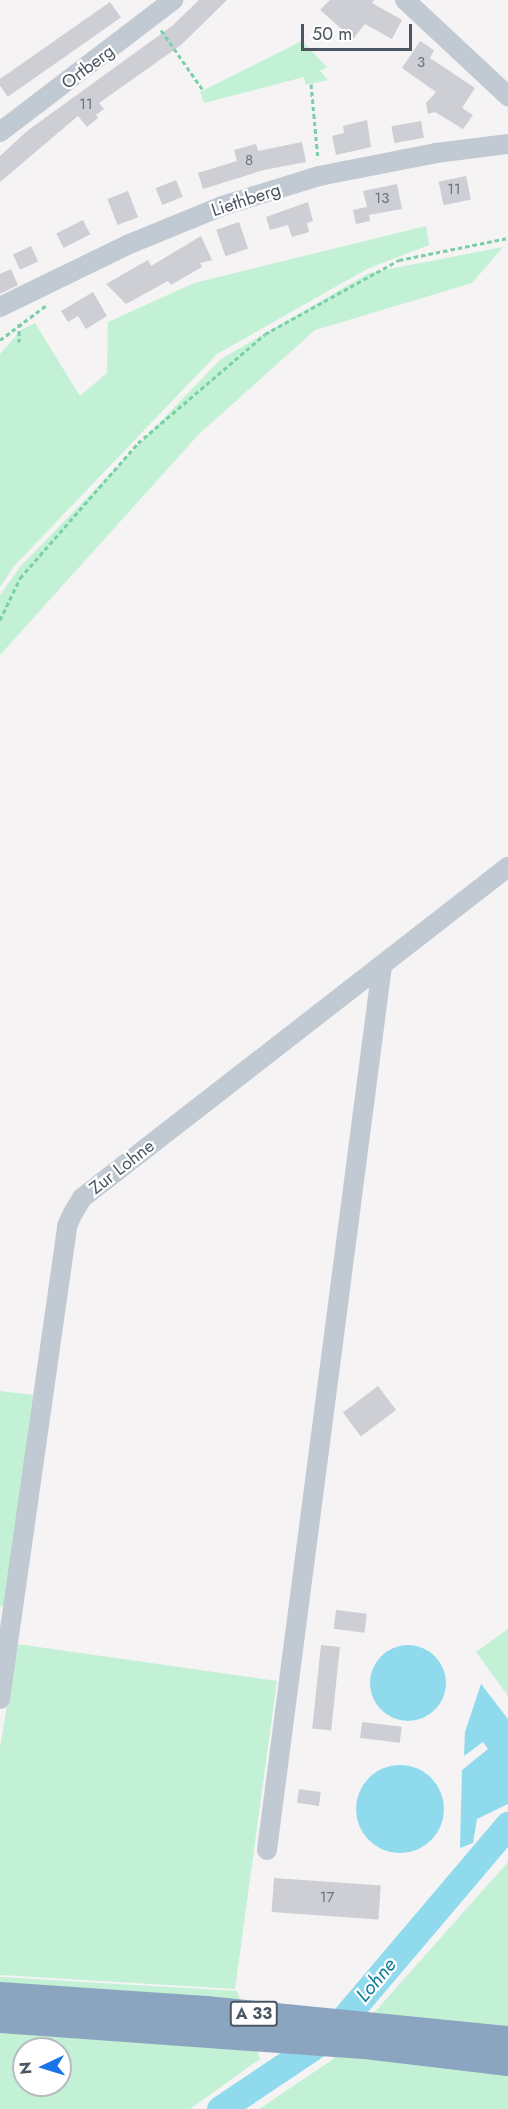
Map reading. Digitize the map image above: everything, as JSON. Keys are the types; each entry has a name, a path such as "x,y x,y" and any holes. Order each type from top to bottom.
{"highway":[{"name":"A 33","path":"0,1996 206,2010 508,2040"},
{"name":"A 33","path":"0,2019 374,2046 508,2062"}],"street":[{"name":"Ortberg","path":"0,132 173,0"},
{"path":"405,0 508,96"},
{"name":"Liethberg","path":"0,307 127,245 233,203 319,176 436,153 508,144"},
{"name":"Zur Lohne","path":"0,1699 67,1227 82,1198 508,867"},
{"path":"267,1850 382,966"}],"path":[{"path":"165,35 203,90"},
{"path":"311,84 318,165"},
{"path":"0,620 20,578 138,443 265,334 399,260 508,238"},
{"path":"19,323 19,342"}],"green space":[{"path":"302,41 327,67 320,71 328,80 306,85 304,77 204,103 200,92"},
{"path":"426,226 429,245 367,269 217,354 15,565 0,587 0,354 21,330 35,323 80,396 107,373 108,322 194,283"},
{"path":"503,247 472,283 315,330 199,434 0,655 0,595 20,567 221,359 369,273"},
{"path":"0,1391 33,1395 5,1607 0,1606"},
{"path":"508,1629 508,1696 476,1652"},
{"path":"17,1644 277,1681 235,1989 0,1975 0,1748"},
{"path":"508,1862 508,2109 259,2109 332,2060"},
{"path":"0,1977 237,1991 260,2059 190,2109 0,2109"}],"water":[{"path":"401,1645 415,1645 429,1651 440,1662 446,1676 443,1698 435,1710 415,1721 401,1721 387,1715 376,1704 370,1690 370,1676 376,1662 387,1651"},
{"path":"481,1684 508,1719 508,1804 477,1819 473,1843 460,1848 462,1770 488,1749 483,1742 464,1756 465,1732"},
{"path":"400,1765 425,1772 437,1784 444,1809 437,1834 425,1846 400,1853 375,1846 363,1834 356,1809 363,1784 375,1772"}],"building":[{"path":"199,0 227,0 181,45 99,103 104,109 96,115 98,118 87,127 78,116 0,182 0,156 27,131 172,26"},
{"path":"330,0 374,0 372,3 402,20 392,39 365,24 353,39 320,10"},
{"path":"110,2 121,18 8,97 0,85 0,79"},
{"path":"420,41 434,50 430,58 475,88 462,108 473,115 463,129 435,112 428,114 426,103 436,92 402,68"},
{"path":"367,120 371,147 336,155 332,136 344,133 343,126"},
{"path":"421,121 424,138 394,143 391,126"},
{"path":"302,142 306,162 264,170 203,189 198,173 237,161 234,150 256,144 258,151"},
{"path":"466,176 471,199 444,205 439,182"},
{"path":"176,180 183,197 162,205 156,188"},
{"path":"397,184 402,209 369,215 370,221 356,224 353,210 367,207 363,191"},
{"path":"128,191 138,217 117,225 107,199"},
{"path":"308,202 313,221 307,223 309,232 292,237 288,225 270,230 266,217"},
{"path":"83,220 90,234 64,248 56,234"},
{"path":"239,222 248,248 225,256 216,230"},
{"path":"201,236 212,260 200,263 202,267 171,285 168,281 126,304 106,284 148,260 151,266"},
{"path":"31,246 38,261 20,270 13,254"},
{"path":"11,269 18,285 0,294 0,274"},
{"path":"93,292 107,316 86,329 78,316 68,322 61,311"},
{"path":"378,1386 396,1410 361,1436 343,1412"},
{"path":"336,1610 367,1614 364,1633 334,1629"},
{"path":"321,1645 340,1647 331,1731 312,1729"},
{"path":"362,1722 402,1727 400,1743 360,1738"},
{"path":"299,1789 321,1792 319,1806 297,1803"},
{"path":"274,1878 381,1885 378,1919 272,1912"}],"waterway":[{"name":"Lohne","path":"220,2109 329,2036 508,1825"}]}
